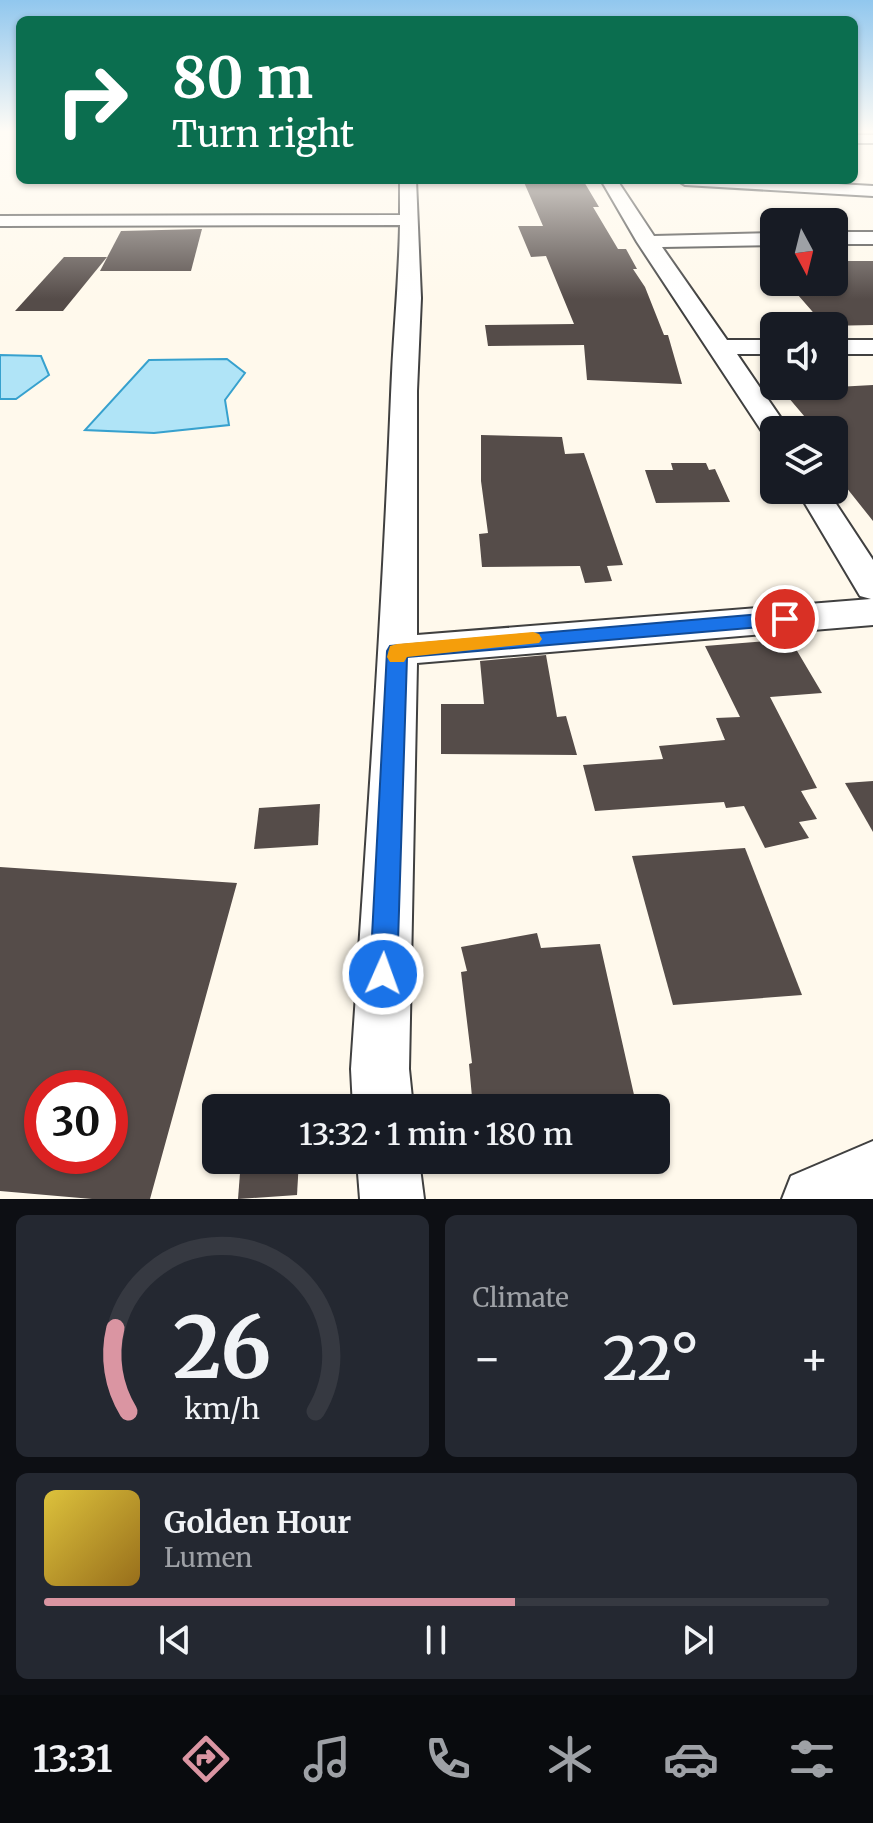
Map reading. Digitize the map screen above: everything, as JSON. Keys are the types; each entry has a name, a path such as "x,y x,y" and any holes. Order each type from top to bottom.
{"street":[{"path":"382,1094 380,1069 410,298 408,187"},
{"path":"613,187 647,242 723,347 766,416"},
{"path":"804,187 873,191"},
{"path":"0,221 409,220"},
{"path":"848,238 873,238"},
{"path":"647,242 760,239"},
{"path":"723,347 760,347"},
{"path":"848,347 873,347"},
{"path":"821,504 873,588"},
{"path":"397,651 873,612"},
{"path":"814,1199 873,1173"},
{"path":"389,1174 392,1199"}],"water":[{"path":"0,355 41,356 49,375 16,399 0,399"},
{"path":"227,359 245,373 225,400 229,425 154,433 85,430 149,360"}],"building":[{"path":"526,187 587,187 599,207 593,207 618,249 626,249 637,269 633,269 645,287 664,335 668,335 682,384 587,380 584,345 488,346 485,325 574,324 546,256 531,257 518,226 543,226"},
{"path":"202,229 191,271 100,271 121,231"},
{"path":"64,257 107,257 63,311 15,311"},
{"path":"848,261 873,261 873,325 848,326 848,312 813,312 799,296 848,296"},
{"path":"873,385 873,521 848,490 848,416 804,416 790,400 848,400 848,386"},
{"path":"481,435 562,437 565,454 584,453 623,565 607,566 612,581 585,583 580,566 482,567 479,534 488,533 481,481"},
{"path":"671,463 706,463 709,470 715,469 730,502 656,503 645,470 673,470"},
{"path":"790,639 822,693 770,697 817,788 801,791 817,819 799,822 809,838 765,848 744,806 726,808 724,802 595,811 583,765 663,759 659,746 725,740 716,718 740,717 705,646"},
{"path":"546,655 557,717 566,716 577,755 441,754 441,704 484,704 480,661"},
{"path":"873,781 873,832 845,783"},
{"path":"320,804 318,845 254,849 259,808"},
{"path":"745,848 802,995 673,1005 632,856"},
{"path":"0,867 237,883 150,1199 92,1199 0,1191"},
{"path":"537,933 541,948 600,944 634,1094 472,1094 469,1064 472,1063 461,972 467,971 461,947"},
{"path":"240,1174 298,1174 297,1195 238,1199"}],"slow traffic":[{"path":"397,657 397,651 533,639"}],"route":[{"path":"383,974 397,651 785,619"}]}
